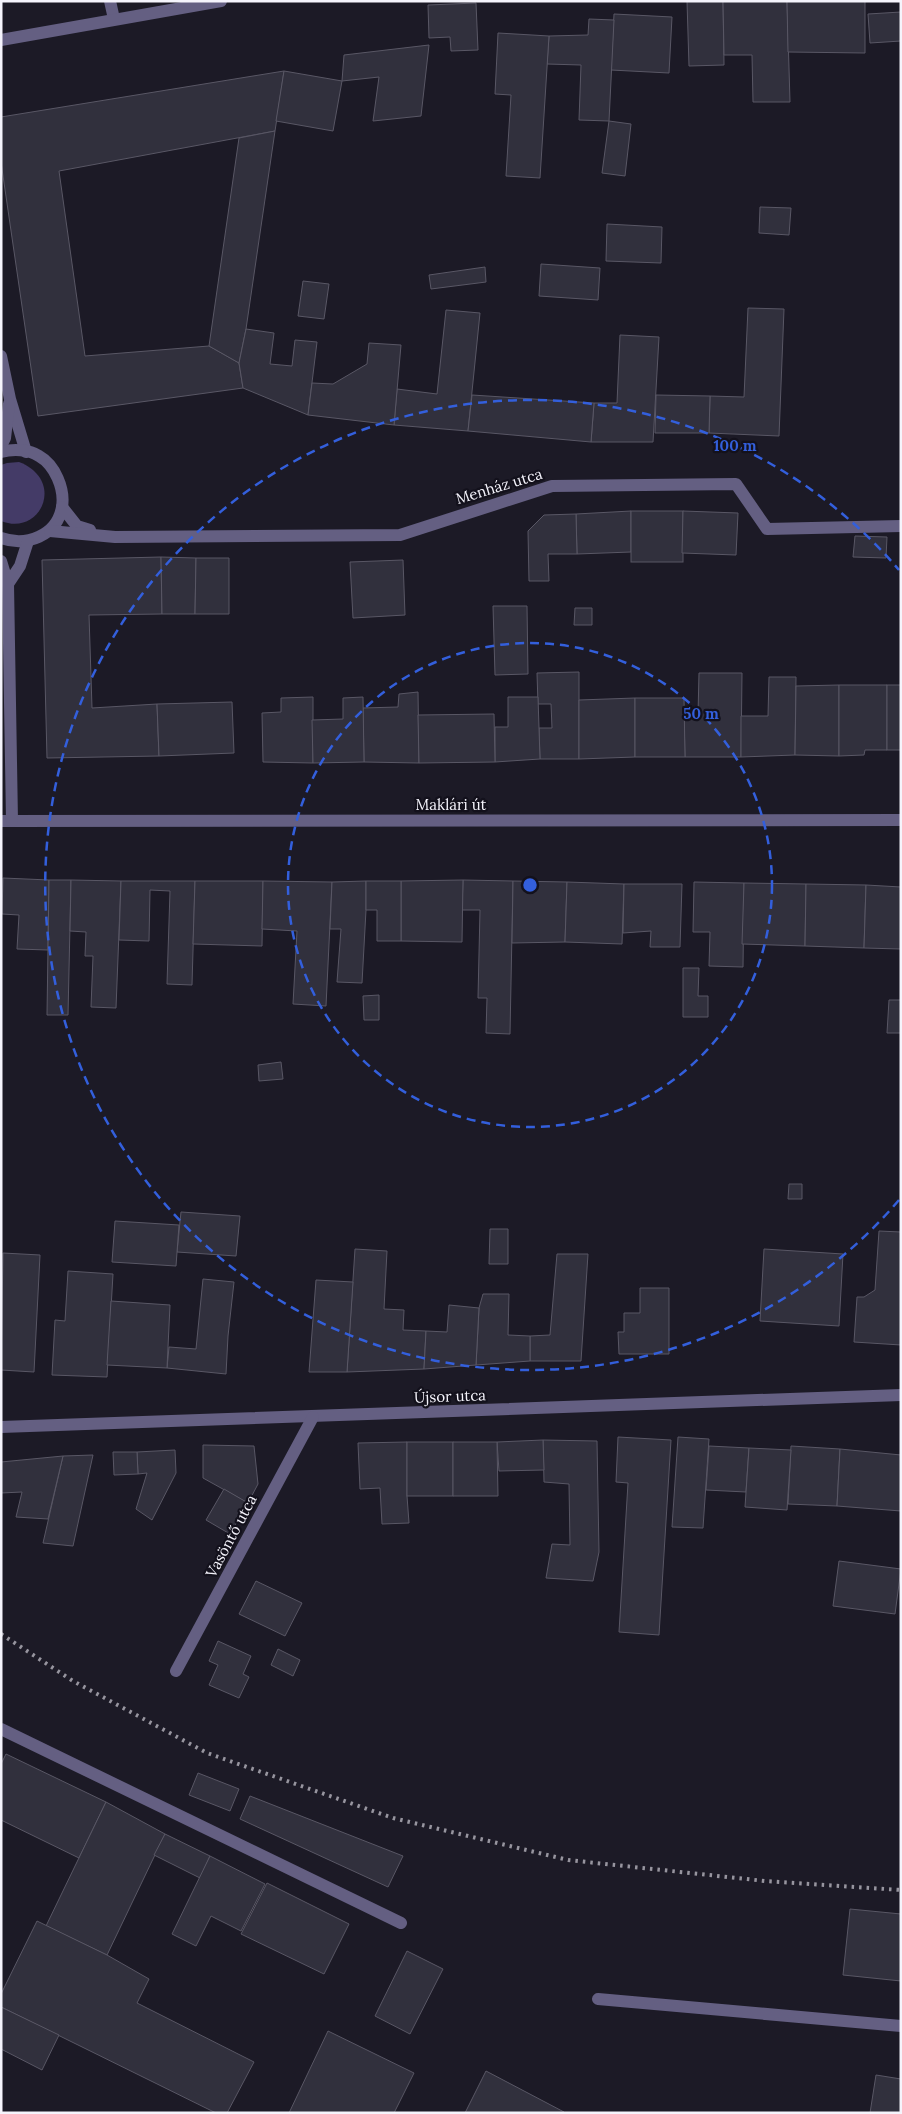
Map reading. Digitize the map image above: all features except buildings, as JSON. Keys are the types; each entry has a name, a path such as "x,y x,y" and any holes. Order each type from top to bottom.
{"street":[{"path":"110,1 114,19"},
{"path":"1,40 221,1"},
{"path":"1,356 10,399 26,452"},
{"path":"1,446 5,438 10,399"},
{"path":"1,452 13,449 39,455 59,479 62,507 50,531 41,536 28,540 11,541 1,538"},
{"name":"Menház utca","path":"50,531 115,537 400,534 552,486 736,484 767,529 901,526"},
{"name":"Menház utca","path":"62,507 77,526 115,537"},
{"path":"8,584 20,566 28,540"},
{"path":"1,561 8,584 6,821"},
{"name":"Maklári út","path":"6,821 901,820"},
{"name":"Újsor utca","path":"1,1427 901,1395"},
{"name":"Vasöntő utca","path":"176,1671 313,1417"},
{"path":"1,1730 401,1923"},
{"path":"598,2000 901,2026"}],"shaded area":[{"path":"19,462 33,470 42,481 45,493 43,504 37,514 27,521 15,524 1,521 1,465"}],"railway":[{"path":"1,1634 73,1681 207,1753 393,1818 568,1860 765,1881 901,1890"}]}
